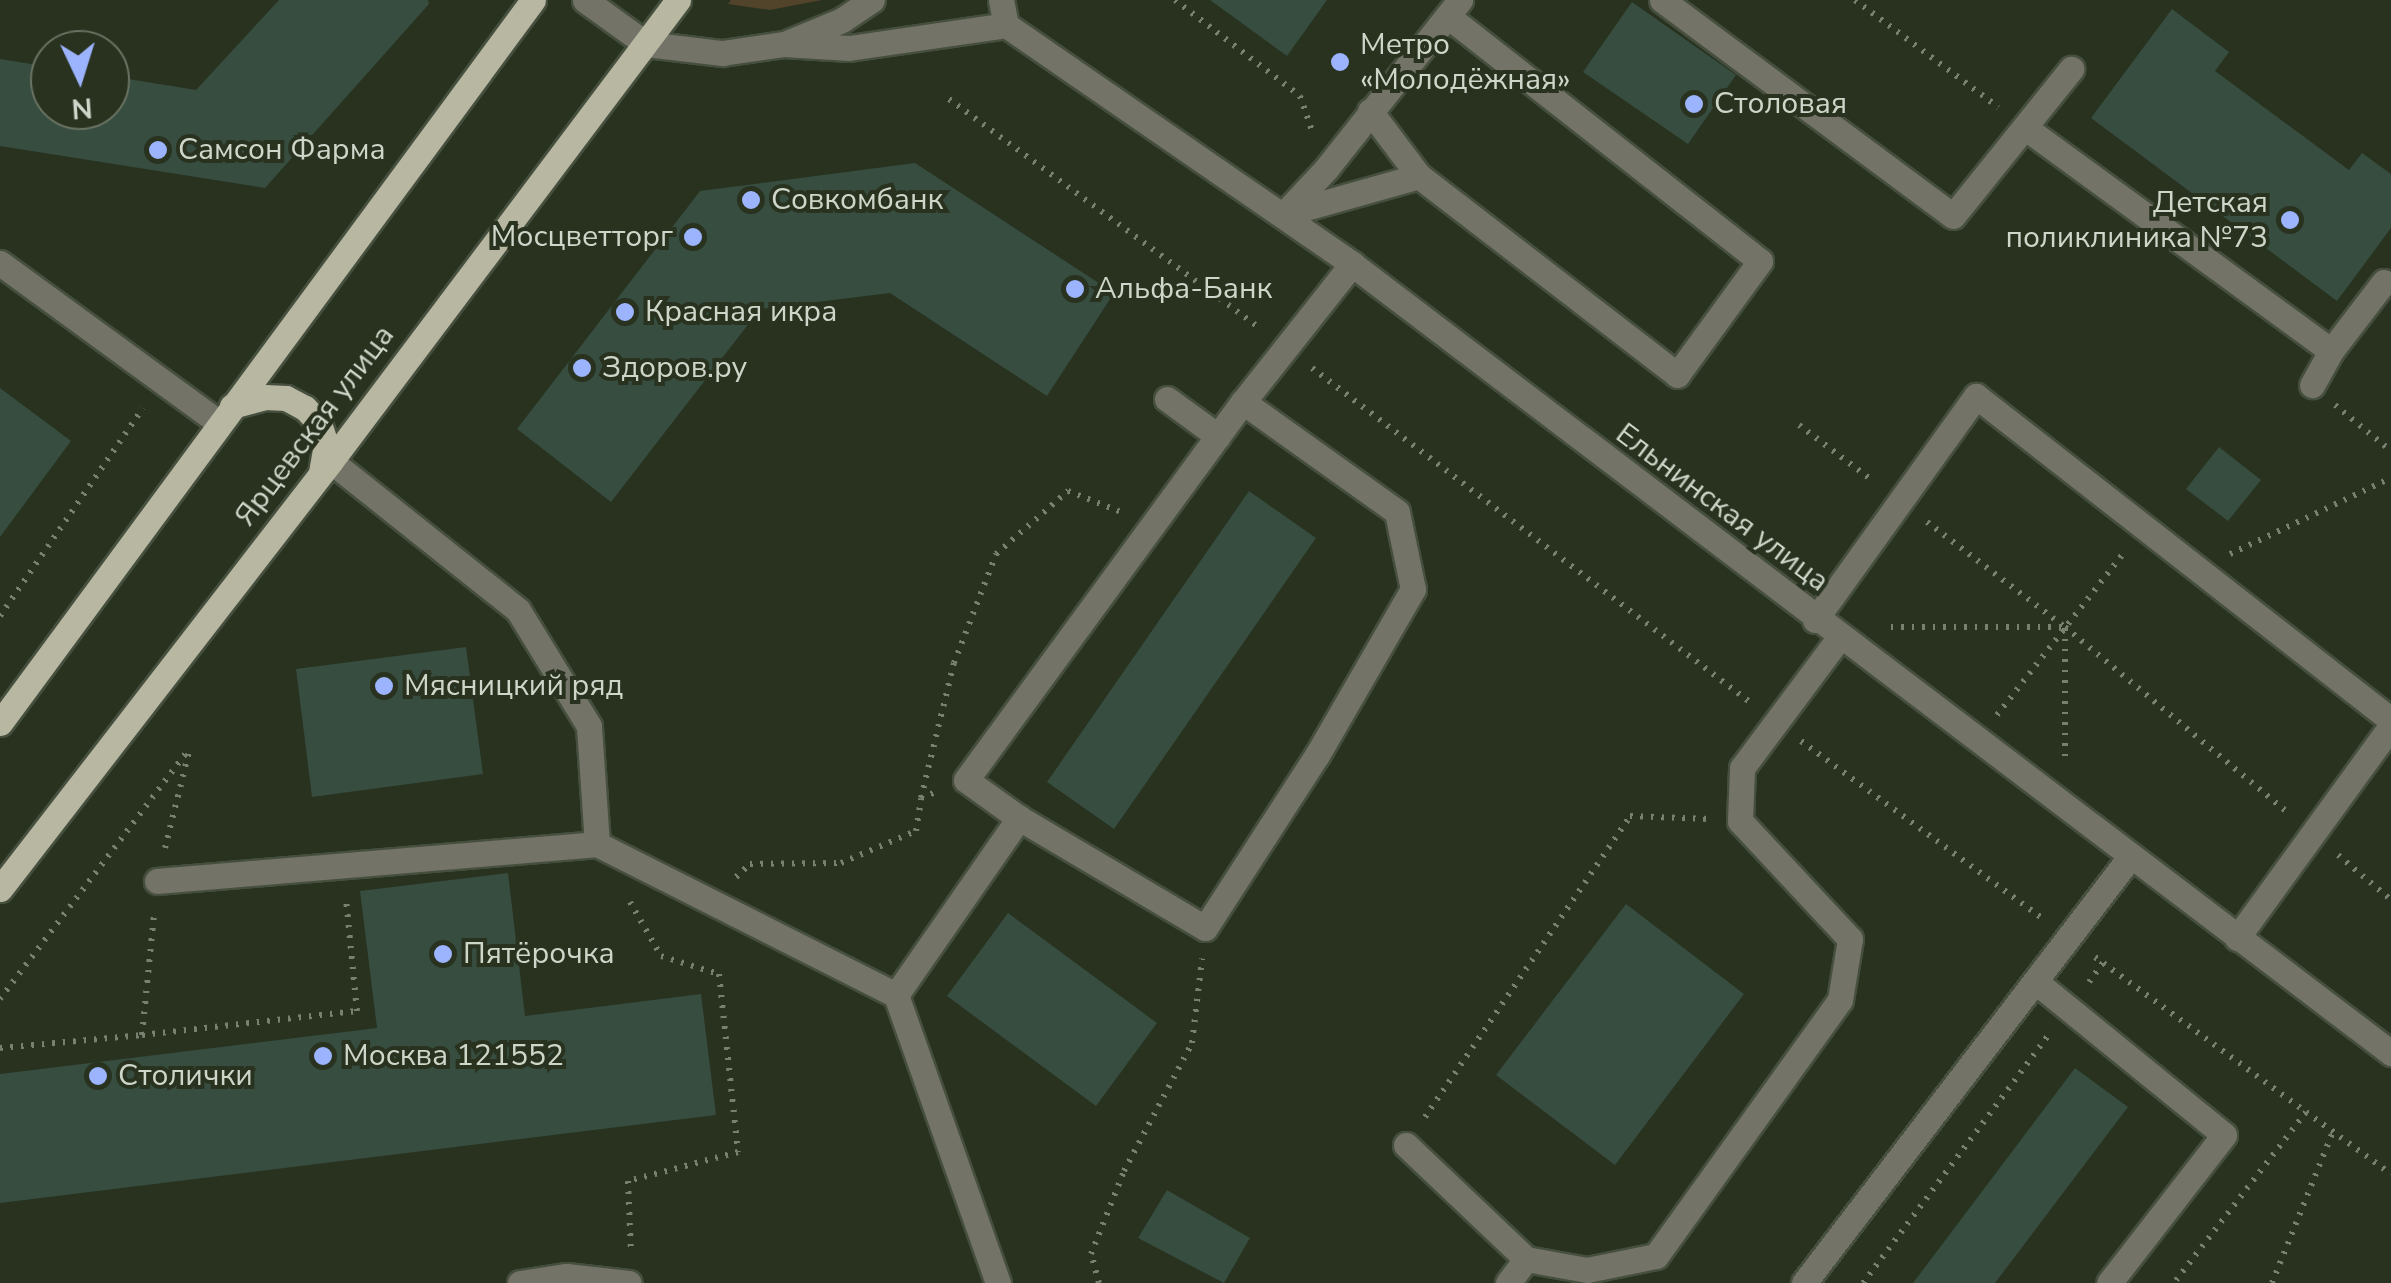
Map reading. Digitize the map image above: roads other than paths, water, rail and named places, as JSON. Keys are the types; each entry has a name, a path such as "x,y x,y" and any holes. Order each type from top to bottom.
{"main road":[{"path":"0,723 533,0"},
{"name":"Ярцевская улица","path":"0,888 326,467 678,0"},
{"path":"225,414 276,398 305,408 319,424 326,444 326,467"},
{"path":"0,905 26,854"}],"street":[{"path":"585,0 646,44 722,52 784,44 849,48 1004,13"},
{"path":"784,44 842,20 872,0"},
{"path":"1662,0 1953,216 2027,129 2071,69"},
{"path":"1284,214 1326,169 1370,111 1454,8 1760,261 1676,375 1419,176 1370,111"},
{"name":"Ельнинская улица","path":"1004,13 1352,264 1838,638 2391,1053"},
{"path":"2027,129 2331,352"},
{"path":"1284,214 1419,176"},
{"path":"0,263 164,378 225,414"},
{"path":"1242,402 1397,512 1413,589 1317,756 1205,928 1019,818 966,780 1242,402 1352,264"},
{"path":"2312,385 2331,352 2384,282"},
{"path":"1816,620 1976,396 2391,723 2236,938"},
{"path":"1167,398 1218,436"},
{"path":"326,467 518,610 589,726 597,844"},
{"path":"1406,1145 1526,1259 1587,1270 1656,1256 1840,1000 1850,939 1740,821 1742,768 1838,638"},
{"path":"896,996 1019,818"},
{"path":"157,880 597,844 896,996 998,1283"},
{"path":"1804,1283 2130,857"},
{"path":"2036,982 2224,1135 2108,1283"},
{"path":"1508,1283 1526,1259"},
{"path":"520,1283 631,1274"}],"place":[{"name":"Метро «Молодёжная»","path":"1340,62"},
{"name":"Столовая","path":"1694,104"},
{"name":"Самсон Фарма","path":"158,150"},
{"name":"Совкомбанк","path":"751,200"},
{"name":"Детская поликлиника №73","path":"2290,220"},
{"name":"Мосцветторг","path":"693,237"},
{"name":"Альфа-Банк","path":"1075,289"},
{"name":"Красная икра","path":"625,312"},
{"name":"Здоров.ру","path":"582,368"},
{"name":"Мясницкий ряд","path":"384,686"},
{"name":"Пятёрочка","path":"443,954"},
{"name":"Москва 121552","path":"323,1056"},
{"name":"Столички","path":"98,1076"}]}
